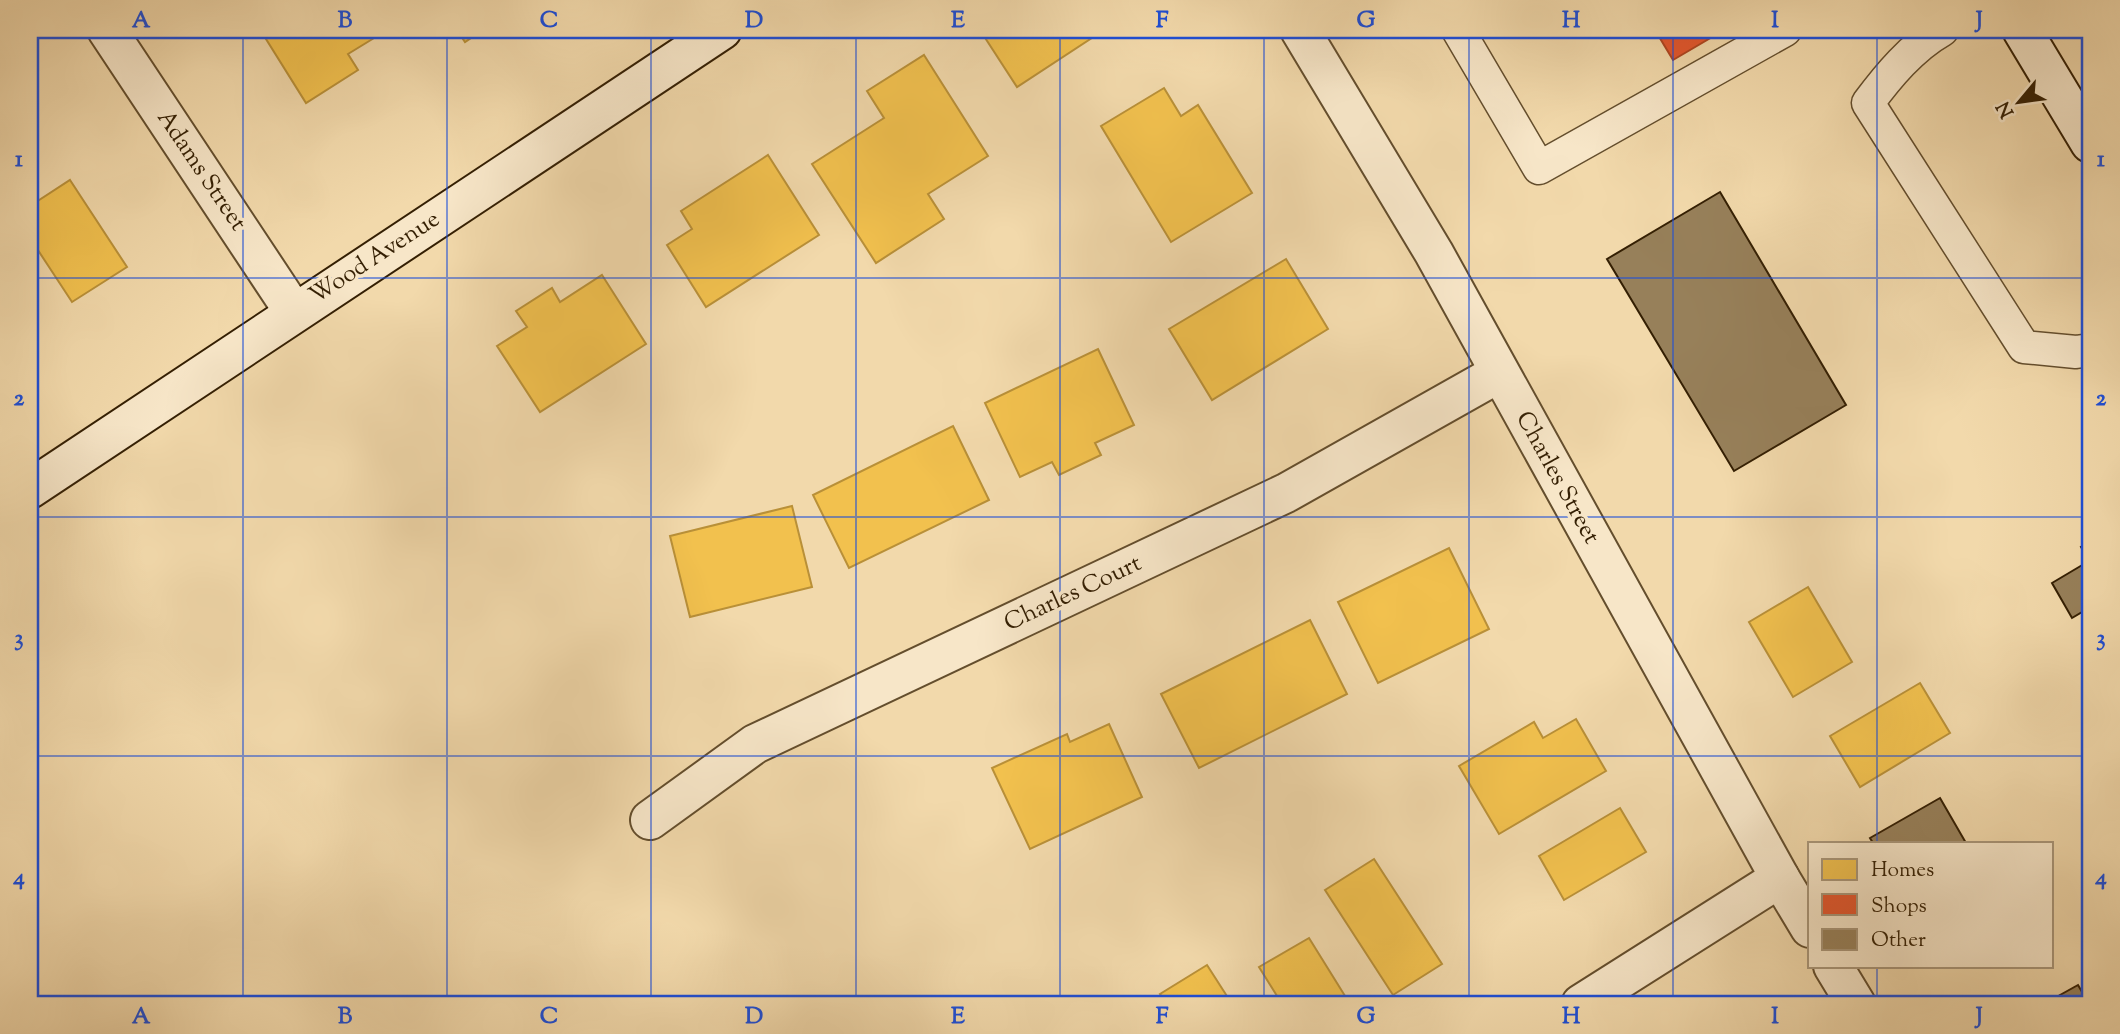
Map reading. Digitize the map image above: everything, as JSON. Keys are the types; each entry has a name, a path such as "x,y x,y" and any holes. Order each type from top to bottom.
{"street":[{"name":"Adams Street","path":"107,30 294,312"},
{"name":"Wood Avenue","path":"30,489 722,30"},
{"name":"Charles Street","path":"1300,30 1434,253 1808,925"},
{"path":"2022,30 2090,143"},
{"name":"Charles Court","path":"650,820 755,744 1286,493 1499,373"},
{"path":"1581,1004 1780,878"},
{"path":"1834,968 1856,1004"}],"lane":[{"path":"1458,30 1539,168 1785,30"},
{"path":"1942,30 1930,36 1889,75 1868,103 2024,347 2077,352 2090,350"}],"building: Homes":[{"path":"281,30 376,30 379,35 348,54 358,70 306,103 266,39"},
{"path":"457,30 483,30 465,42"},
{"path":"980,30 1104,30 1017,87"},
{"path":"924,55 988,156 928,194 944,219 876,263 812,164 884,118 867,91"},
{"path":"1164,88 1181,116 1198,105 1252,193 1171,242 1101,126"},
{"path":"768,155 819,235 706,307 667,245 692,229 681,211"},
{"path":"70,180 127,267 72,302 30,238 30,206"},
{"path":"1286,259 1328,329 1212,400 1169,329"},
{"path":"602,275 646,344 540,412 497,346 527,327 516,311 552,288 560,302"},
{"path":"1098,349 1134,425 1095,443 1101,455 1059,475 1052,462 1020,477 985,403"},
{"path":"953,426 989,500 849,568 813,495"},
{"path":"792,506 812,587 690,617 670,536"},
{"path":"1449,548 1489,629 1378,683 1338,602"},
{"path":"1808,587 1852,662 1793,697 1749,622"},
{"path":"1310,620 1347,694 1199,768 1161,694"},
{"path":"1920,683 1950,733 1860,787 1830,736"},
{"path":"1576,719 1606,771 1499,834 1459,766 1534,722 1543,738"},
{"path":"1109,724 1142,797 1030,849 992,768 1067,734 1070,742"},
{"path":"1620,808 1646,852 1564,900 1539,856"},
{"path":"1374,859 1442,964 1393,995 1325,890"},
{"path":"1309,938 1350,1004 1282,1004 1259,967"},
{"path":"1207,965 1232,1004 1167,1004 1160,994"}],"building: Shops":[{"path":"1655,30 1724,30 1673,60"}],"building: Other":[{"path":"1720,192 1846,405 1734,471 1607,259"},
{"path":"2090,542 2090,622 2084,611 2072,618 2052,583 2089,561 2081,547"},
{"path":"1940,798 1965,842 1872,842 1870,838"},
{"path":"2078,985 2089,1004 2044,1004"}]}
